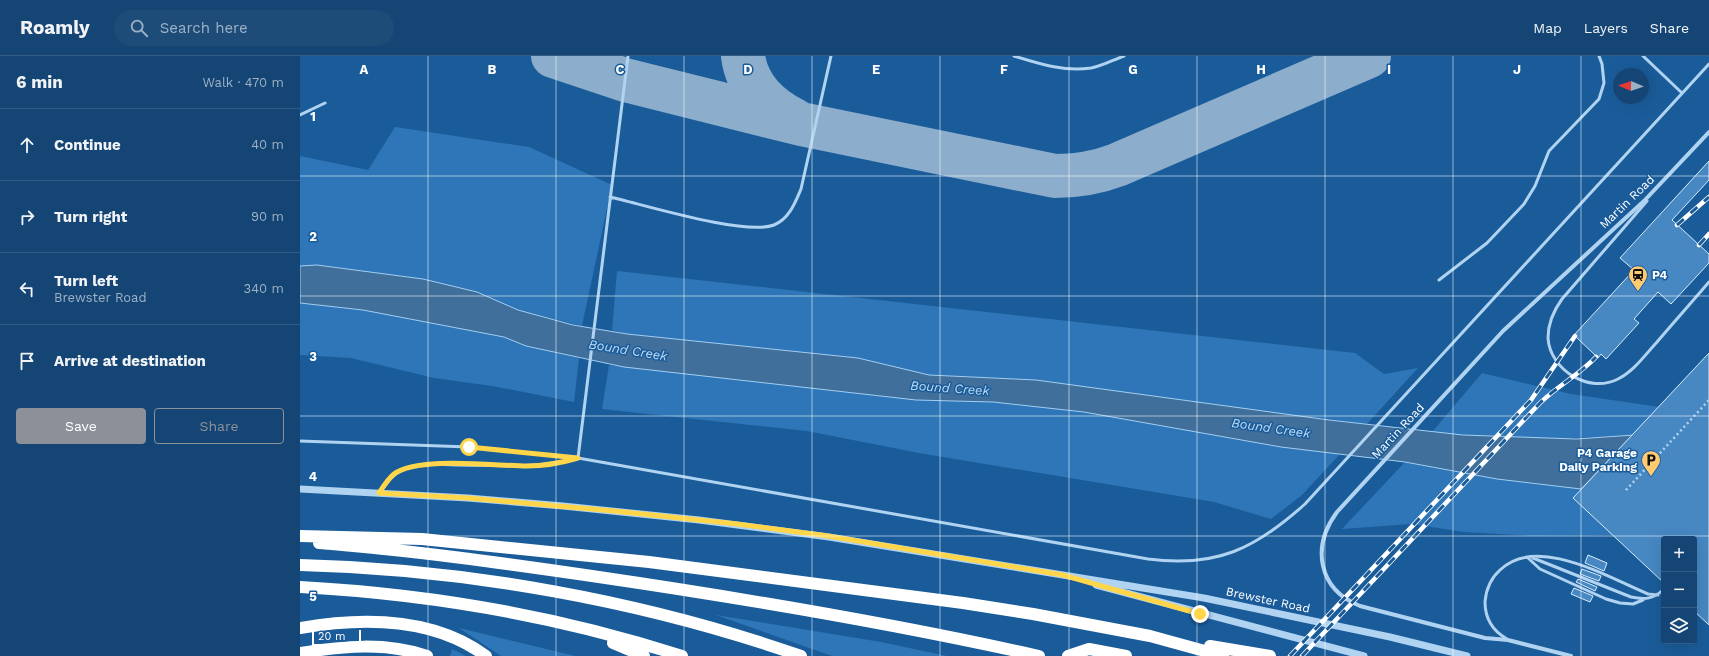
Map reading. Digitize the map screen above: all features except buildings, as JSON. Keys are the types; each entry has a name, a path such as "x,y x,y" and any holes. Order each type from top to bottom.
{"highway":[{"path":"300,536 422,538 649,562 963,603 1034,614 1150,636 1270,656"},
{"path":"300,542 450,557 679,589 855,619 1039,656"},
{"path":"300,565 352,567 430,574 550,592 677,618 744,637 801,656"},
{"path":"300,587 428,599 518,614 575,626 682,656"},
{"path":"300,628 362,621 406,625 447,634 459,639 486,656"},
{"path":"575,626 644,656"},
{"path":"1150,636 1223,656"},
{"path":"300,653 336,648 374,646 402,649 427,656"},
{"path":"1068,656 1089,649 1126,656"}],"street":[{"name":"Martin Road","path":"1571,656 1508,640 1485,638 1360,606 1346,600 1335,590 1324,572 1322,556 1325,534 1337,512 1516,318 1662,183 1709,132"},
{"name":"Brewster Road","path":"300,490 379,493 514,502 737,524 908,548 1224,602 1467,656"},
{"name":"Brewster Road","path":"1063,575 1364,656"}],"lane":[{"path":"578,458 628,56"},
{"path":"610,197 732,225 754,228 776,224 792,209 801,189 831,56"},
{"path":"1014,56 1046,66 1070,69 1092,68 1124,56"},
{"path":"1439,280 1487,243 1524,204 1535,186 1549,151 1599,98 1604,83 1602,64 1599,56"},
{"path":"1643,56 1682,93"},
{"path":"300,441 469,447 578,458 1163,561 1190,562 1230,554 1252,544 1285,521 1325,484 1709,64"},
{"path":"300,115 324,103"},
{"path":"1662,183 1557,306 1551,318 1549,330 1552,354 1560,366 1581,380 1594,384 1617,380 1636,365 1709,282"},
{"path":"379,493 394,474 405,469 424,464 528,466 559,464 578,458"},
{"path":"1508,640 1499,635 1490,622 1486,608 1486,593 1493,579 1504,566 1518,559 1527,557 1558,557 1578,563 1648,594 1658,595"},
{"path":"1527,557 1540,569 1620,603 1633,604 1661,592"},
{"path":"1527,557 1544,561 1631,597 1646,599"}],"path":[{"path":"1626,490 1709,400"}],"shaded area":[{"path":"395,127 529,147 612,185 582,326 518,310 477,292 423,279 317,265 300,266 300,156 368,170"},
{"path":"617,271 1355,353 1384,374 1418,368 1367,424 1165,399 1036,380 929,375 858,358 627,334 612,330"},
{"path":"300,303 363,310 504,337 526,346 579,358 574,402 492,386 434,378 351,358 300,355"},
{"path":"609,365 916,400 993,402 1084,412 1281,447 1340,454 1302,495 1271,519 1214,502 919,453 807,431 602,409"},
{"path":"1482,373 1571,394 1659,407 1634,435 1584,438 1533,438 1432,432"},
{"path":"1405,462 1497,479 1581,489 1573,498 1613,535 1534,536 1464,532 1411,524 1342,529"},
{"path":"716,615 881,642 947,656 832,656"},
{"path":"459,628 575,656 501,656"},
{"path":"452,649 466,656 450,656"}],"water":[{"name":"Bound Creek","path":"317,265 423,279 477,292 518,310 573,325 627,334 858,358 929,375 1036,380 1329,420 1463,435 1576,439 1634,435 1581,489 1497,479 1405,462 1281,447 1084,412 993,402 916,400 624,367 526,346 504,337 363,310 300,303 300,266"}],"taxiway":[{"path":"553,56 625,80 801,124 1055,176 1086,174 1117,165 1369,56"},
{"path":"743,56 749,77 760,94 776,109 794,120"}],"railway":[{"path":"1677,225 1709,197"},
{"path":"1699,245 1709,234"},
{"path":"1290,656 1531,400 1575,336"},
{"path":"1302,656 1539,404 1596,357"}],"place":[{"name":"P4","path":"1638,292"},
{"name":"P4 Garage Daily Parking","path":"1651,477"}],"route":[{"path":"469,447 578,458 559,464 528,466 424,464 405,469 394,474 379,493 468,498 614,511 737,524 828,536 908,548 1063,575 1200,614"}]}
